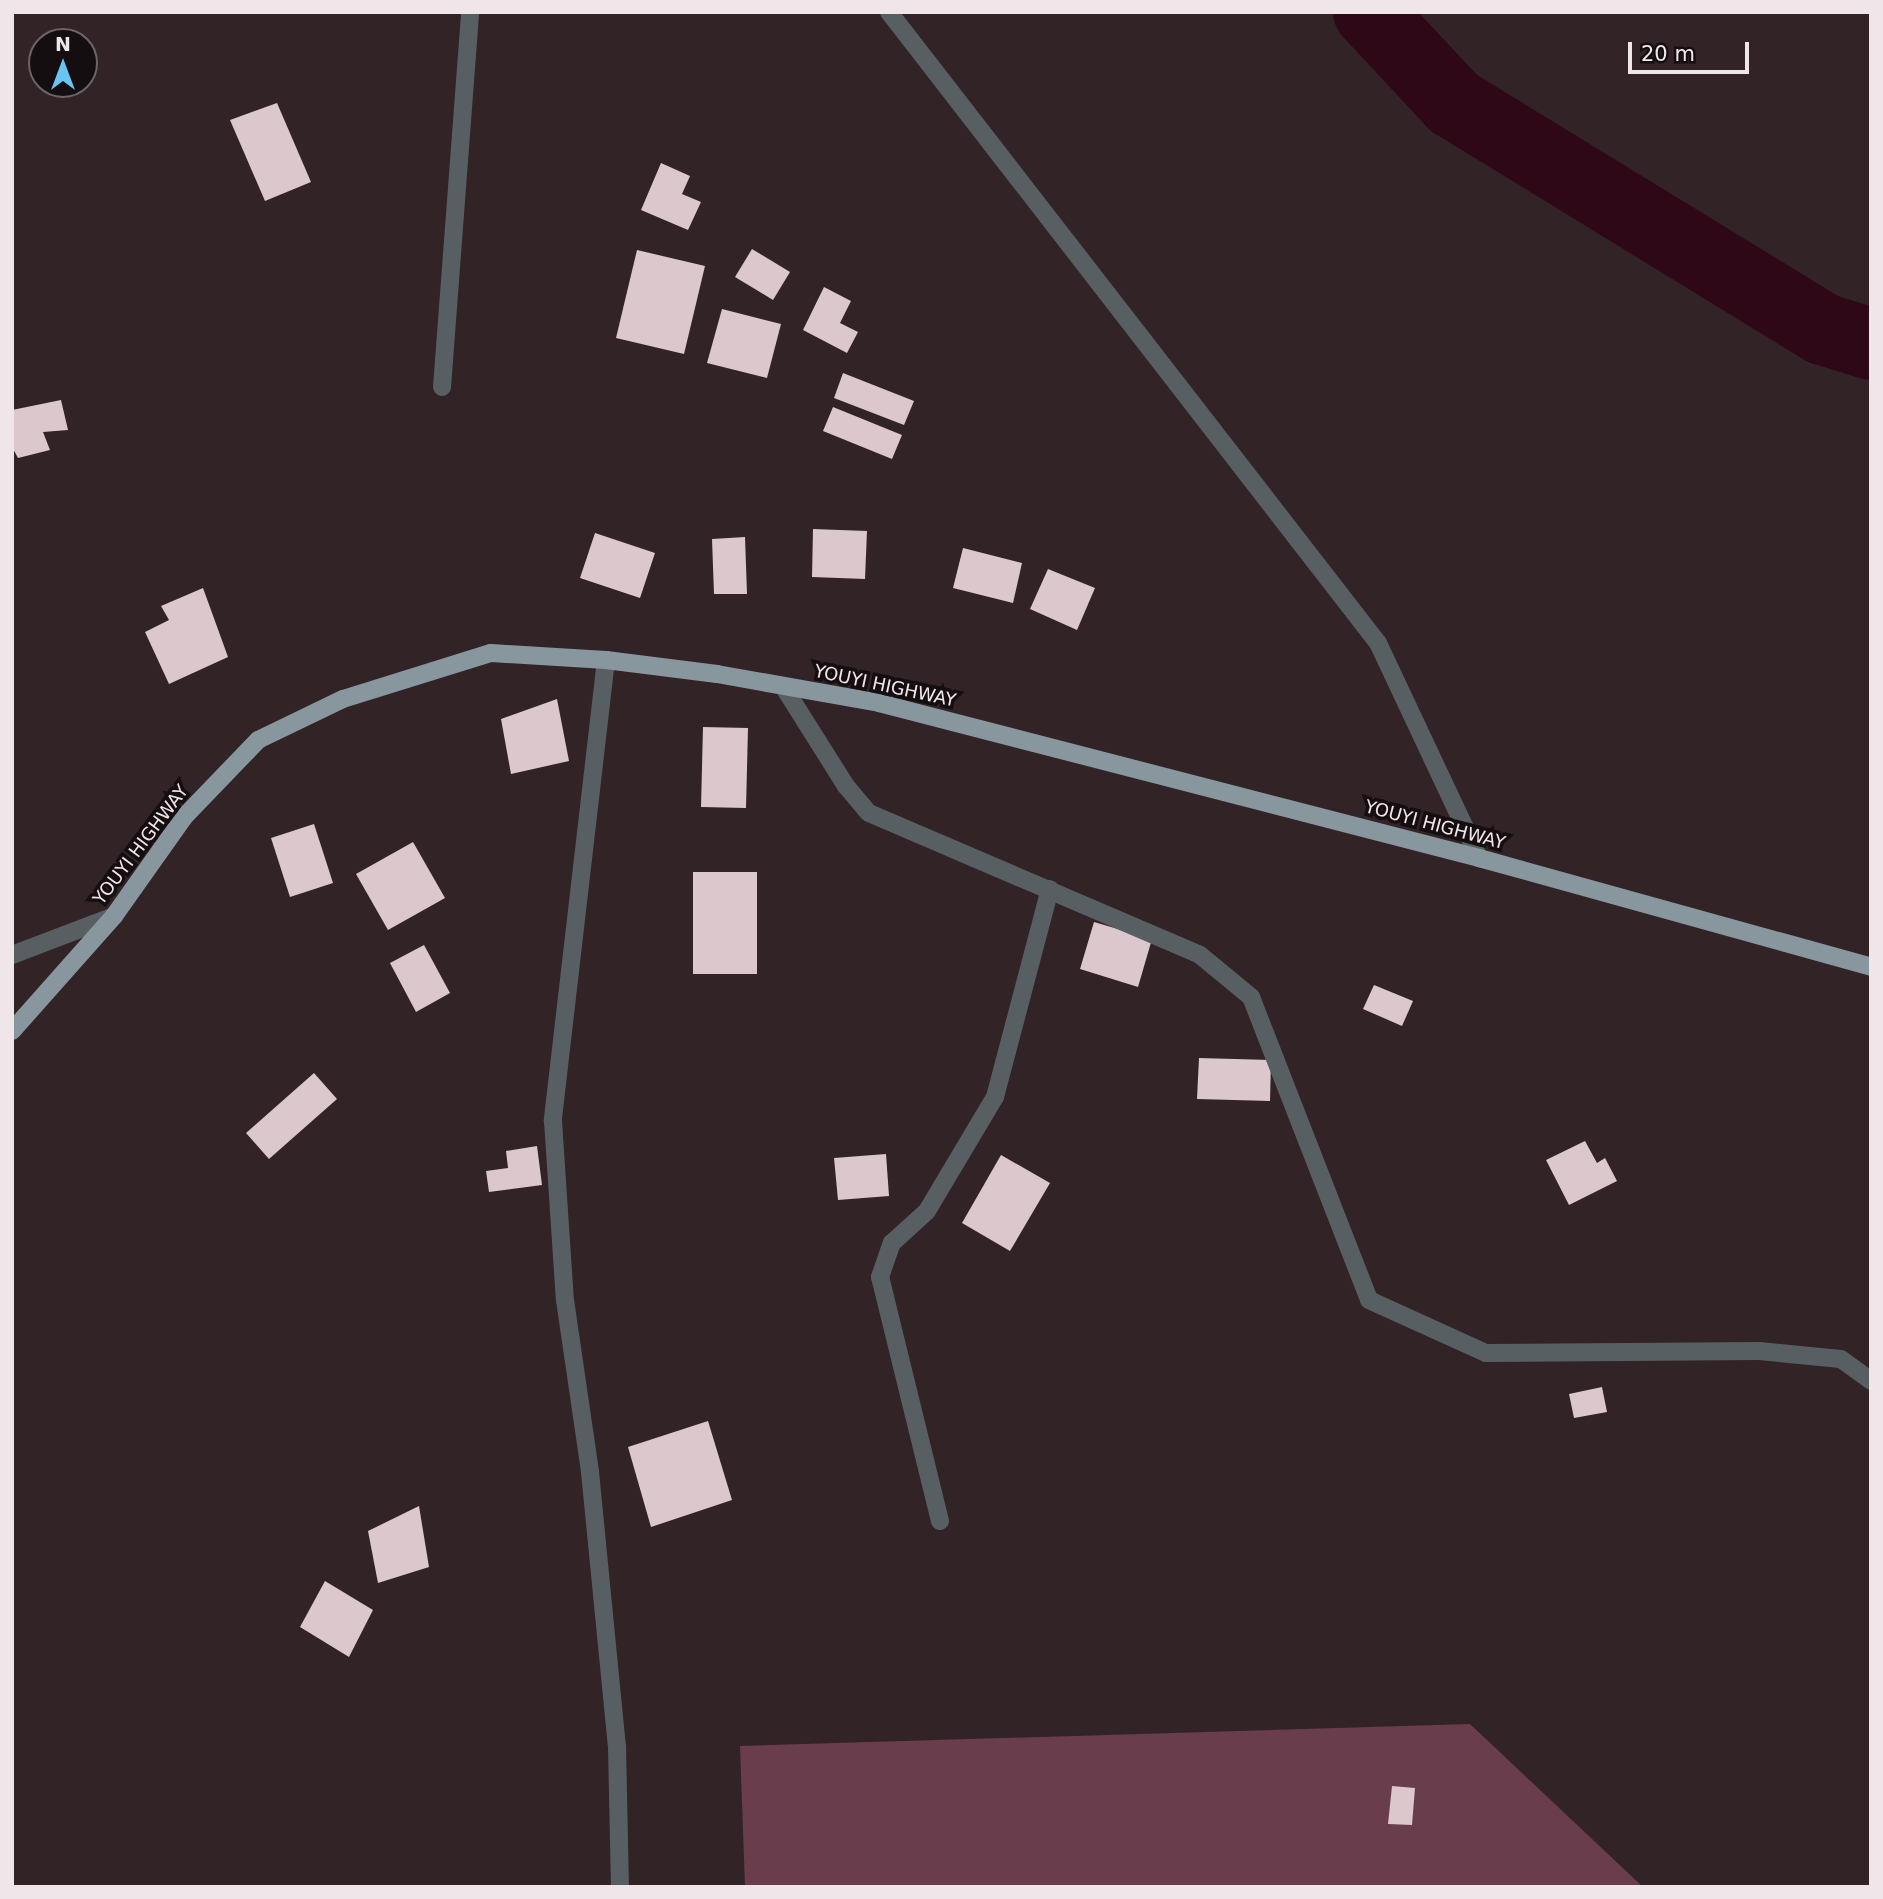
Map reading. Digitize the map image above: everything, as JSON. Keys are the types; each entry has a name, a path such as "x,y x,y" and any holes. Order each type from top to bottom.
{"main road":[{"name":"YOUYI HIGHWAY","path":"12,1031 114,916 184,817 258,740 343,699 491,653 606,660 879,703 1479,858 1871,968"}],"street":[{"path":"442,387 470,12"},
{"path":"889,12 1378,643 1479,858"},
{"path":"606,660 553,1121 565,1300 590,1472 617,1746 620,1887"},
{"path":"783,686 846,786 869,813 1200,955 1251,997 1369,1300 1486,1353 1759,1352 1841,1359 1871,1381"},
{"path":"940,1521 880,1277 892,1243 927,1211 995,1097 1050,889"},
{"path":"12,955 114,916"}],"shaded area":[{"path":"1470,1724 1643,1887 745,1887 740,1746"}],"building":[{"path":"277,103 311,182 265,201 230,120"},
{"path":"661,163 690,176 682,194 701,202 688,230 641,210"},
{"path":"752,249 790,272 773,300 735,277"},
{"path":"637,250 705,266 684,354 616,338"},
{"path":"824,287 851,301 840,323 858,332 847,353 803,330"},
{"path":"722,309 781,324 767,378 707,363"},
{"path":"843,373 914,401 904,425 834,398"},
{"path":"61,400 68,430 43,432 50,450 18,458 12,447 12,410"},
{"path":"833,407 902,435 892,459 823,431"},
{"path":"813,529 867,531 865,579 812,577"},
{"path":"595,533 655,553 640,598 580,578"},
{"path":"745,537 747,594 714,594 712,539"},
{"path":"963,548 1022,563 1013,603 953,588"},
{"path":"1048,569 1095,588 1077,630 1030,609"},
{"path":"203,588 228,657 169,684 145,632 169,620 161,606"},
{"path":"557,699 569,761 511,774 501,719"},
{"path":"703,727 748,728 746,808 701,807"},
{"path":"314,824 333,883 290,897 271,838"},
{"path":"413,842 445,898 388,930 356,874"},
{"path":"693,872 757,872 757,974 693,974"},
{"path":"1094,922 1152,939 1138,987 1080,969"},
{"path":"424,945 450,993 416,1012 390,963"},
{"path":"1374,985 1413,1001 1402,1026 1363,1009"},
{"path":"1199,1058 1271,1060 1270,1101 1197,1099"},
{"path":"314,1073 337,1099 269,1159 246,1133"},
{"path":"1585,1141 1597,1163 1605,1158 1617,1181 1569,1205 1546,1160"},
{"path":"537,1146 542,1185 489,1192 486,1171 508,1168 506,1151"},
{"path":"886,1154 889,1196 838,1200 834,1158"},
{"path":"1001,1155 1050,1183 1010,1251 962,1223"},
{"path":"1602,1387 1607,1412 1574,1418 1569,1394"},
{"path":"708,1421 732,1500 651,1527 628,1447"},
{"path":"419,1506 429,1567 378,1583 368,1531"},
{"path":"325,1581 373,1610 349,1657 300,1627"},
{"path":"1392,1786 1415,1788 1412,1825 1388,1824"}],"waterway":[{"path":"1369,12 1454,103 1823,329 1871,344"}]}
